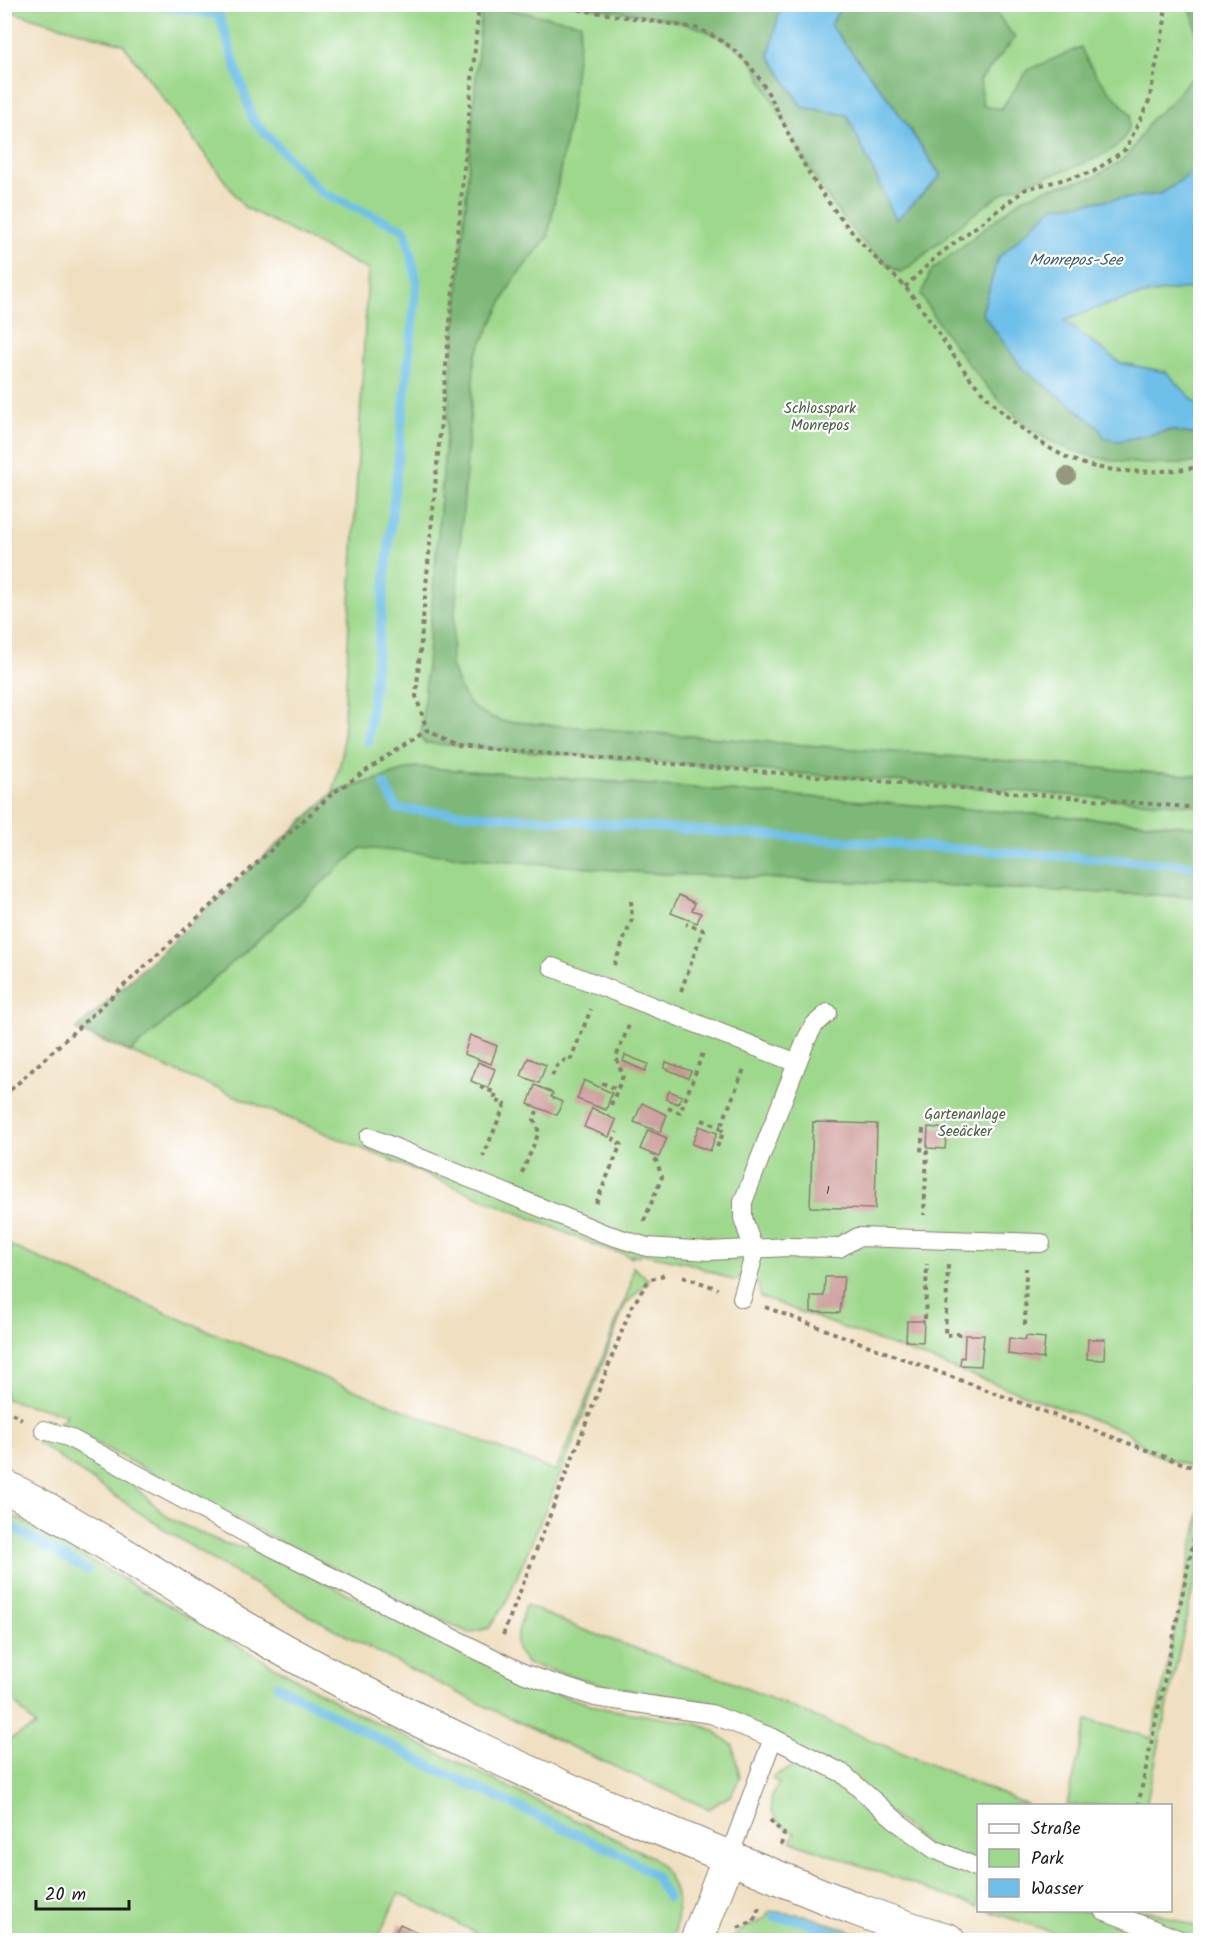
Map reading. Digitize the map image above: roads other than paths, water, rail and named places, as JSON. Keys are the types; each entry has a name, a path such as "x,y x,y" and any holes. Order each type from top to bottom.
{"main road":[{"path":"4,1486 96,1536 260,1636 401,1711 545,1780 729,1857 948,1941"},
{"path":"697,1941 729,1857"}],"lane":[{"path":"552,967 797,1063"},
{"path":"742,1298 755,1248 743,1218 743,1202 814,1025 828,1013"},
{"path":"369,1137 635,1244 685,1251 839,1248 858,1237 1034,1243"},
{"path":"44,1430 68,1437 262,1542 525,1674 574,1692 711,1714 772,1738 842,1773 917,1838 952,1859 977,1869"},
{"path":"729,1857 772,1738"},
{"path":"1106,1912 1180,1941"}],"water":[{"path":"781,5 841,5 831,26 891,102 941,176 896,220 847,115 802,107 769,55"},
{"name":"Monrepos-See","path":"1200,167 1200,288 1165,291 1130,298 1064,321 1121,363 1166,372 1200,407 1200,436 1171,430 1119,441 1105,439 1098,426 1022,368 982,313 998,258 1053,207 1161,194"}],"waterway":[{"path":"148,4 219,15 253,120 321,192 405,230 417,281 368,742"},
{"path":"384,784 397,809 1200,866"},
{"path":"4,1523 87,1570"},
{"path":"277,1685 436,1769 624,1856 655,1876 668,1898"},
{"path":"774,1917 799,1920 860,1940"}],"park label":[{"name":"Schlosspark Monrepos","path":"820,416"},
{"name":"Gartenanlage Seeäcker","path":"965,1122"}]}
